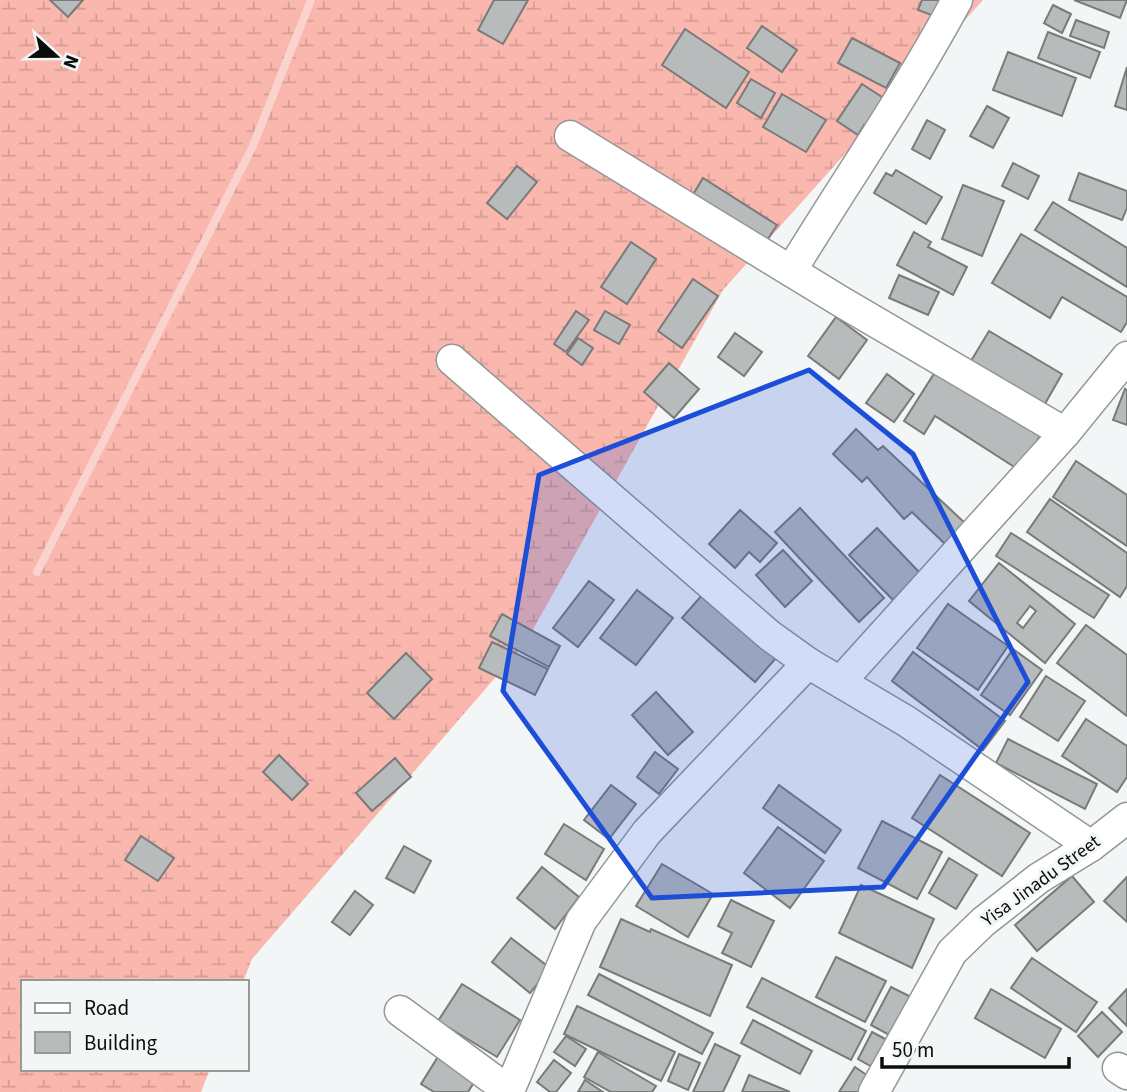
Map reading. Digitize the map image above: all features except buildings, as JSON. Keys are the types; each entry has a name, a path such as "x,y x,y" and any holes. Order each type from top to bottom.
{"street":[{"path":"791,271 930,50 957,0"},
{"path":"569,136 1065,433"},
{"path":"841,681 1065,433 1127,356"},
{"path":"452,360 769,635 808,663 906,721 1091,846"},
{"path":"400,1011 509,1092 580,921 648,832 808,663"},
{"name":"Yisa Jinadu Street","path":"874,1092 952,952 984,922 1039,878 1091,846 1127,818"}],"highlighted area":[{"path":"809,370 913,454 1028,682 883,887 652,898 503,691 539,475"}],"green space":[{"path":"0,0 983,0 723,290 526,642 252,959 244,980 21,980 21,1071 209,1071 201,1092 0,1092"}],"waterway":[{"path":"37,572 252,148 311,0"}]}
